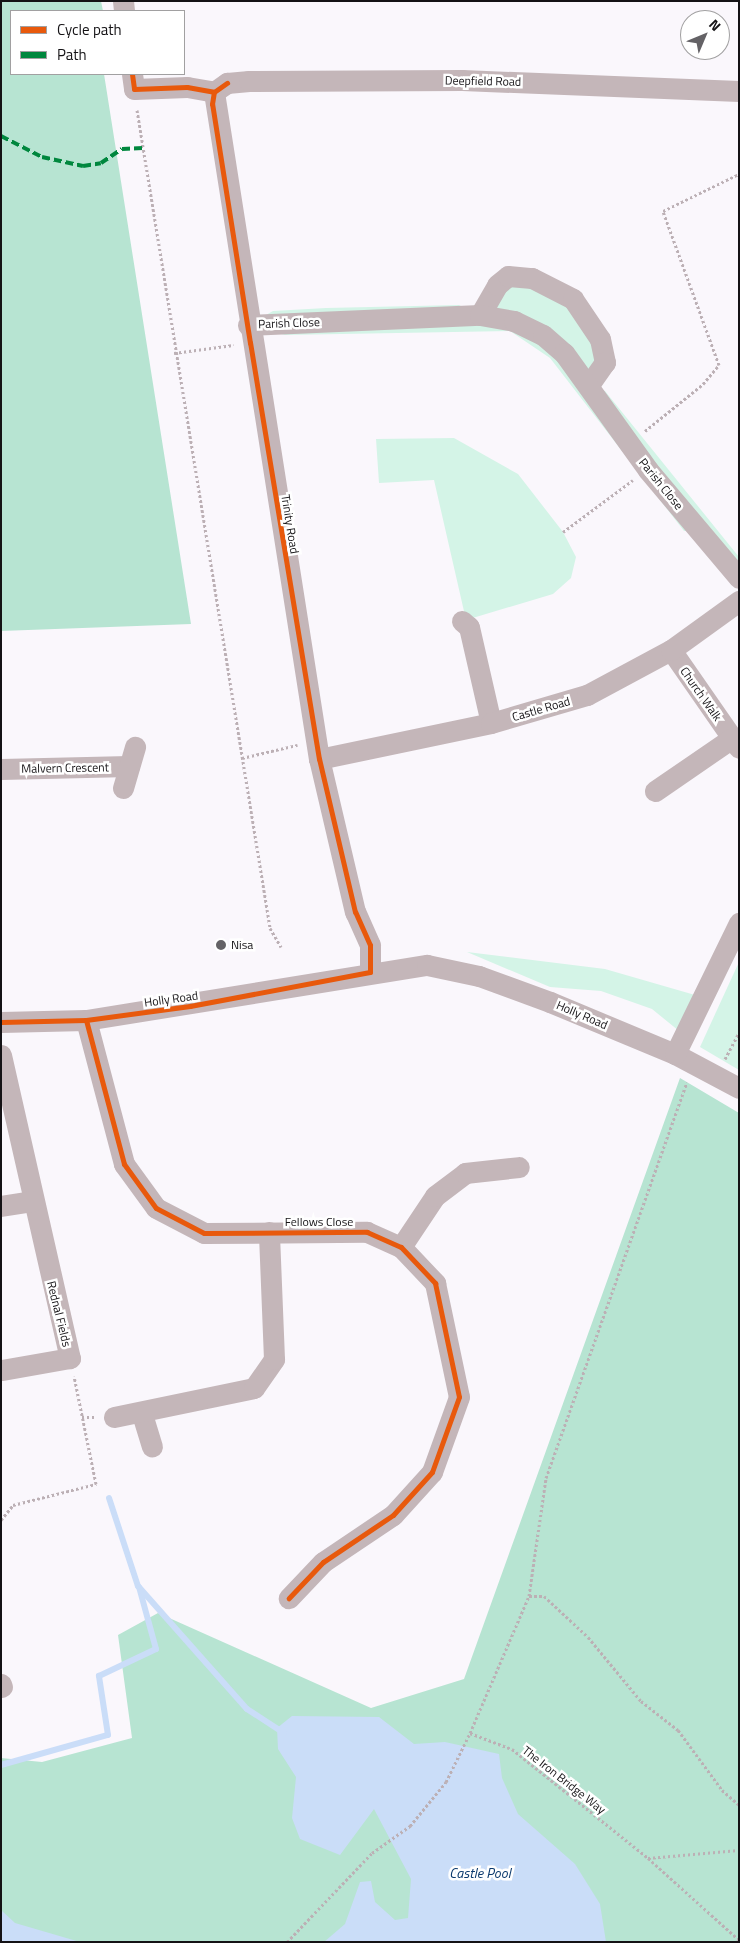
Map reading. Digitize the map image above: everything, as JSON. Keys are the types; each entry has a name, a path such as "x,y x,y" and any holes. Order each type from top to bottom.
{"street":[{"name":"Deepfield Road","path":"133,82 221,88 462,80 739,91"},
{"name":"Trinity Road","path":"221,88 249,334 317,750 355,912 370,945 370,972"},
{"path":"480,315 497,285 508,276 532,278 573,299 600,339 605,362 588,386"},
{"name":"Parish Close","path":"249,334 480,315 514,321 543,334 588,386 648,470 739,578"},
{"name":"Castle Road","path":"317,750 491,723 587,695 671,650 739,601"},
{"path":"462,621 469,627 491,723"},
{"name":"Church Walk","path":"655,791 735,743 671,650"},
{"name":"Malvern Crescent","path":"1,769 132,756 124,788"},
{"path":"683,1060 739,923"},
{"name":"Holly Road","path":"1,1022 86,1020 253,997 370,972 427,966 479,976 683,1060 739,1088"},
{"name":"Fellows Close","path":"86,1020 124,1164 156,1208 204,1233 367,1232 401,1246 435,1283 459,1397 432,1472 393,1515 322,1562 289,1598"},
{"name":"Rednal Fields","path":"1,1055 32,1202 70,1358 1,1370"},
{"path":"401,1246 435,1196 465,1173 519,1167"},
{"path":"1,1206 32,1202"},
{"path":"114,1417 142,1414 254,1388 274,1359 269,1232"},
{"path":"142,1414 152,1447"}],"path":[{"path":"133,82 174,353 270,928 281,947"},
{"path":"630,445 703,384 719,365 663,210 739,174"},
{"path":"174,353 249,334"},
{"path":"563,532 648,470"},
{"path":"242,758 317,750"},
{"path":"724,1061 739,1033"},
{"path":"287,1942 386,1843 408,1828 446,1782 470,1733 529,1596 546,1478 683,1060"},
{"path":"1,1520 13,1505 96,1484 70,1358"},
{"path":"529,1596 544,1596 588,1637 641,1701 678,1730 722,1790 739,1804"},
{"path":"648,1858 739,1850"}],"green space":[{"path":"1,1 101,1 103,10 10,10 10,75 104,75 191,624 1,631"},
{"path":"497,285 552,287 600,339 589,386 605,391 739,557 739,578 700,531 684,531 550,358 510,331 285,335 248,325 273,311 326,308 459,305 479,315"},
{"path":"454,438 518,474 563,532 576,557 571,578 553,594 466,620 434,480 379,483 376,439"},
{"path":"467,952 605,969 695,995 684,1035 652,1009 601,991 550,987"},
{"path":"739,962 739,1070 700,1047"},
{"path":"680,1078 739,1113 739,1942 1,1942 1,1758 42,1762 132,1738 118,1635 158,1613 371,1708 464,1679"}],"water":[{"name":"Castle Pool","path":"292,1716 379,1717 414,1744 445,1742 499,1754 502,1778 518,1814 575,1864 600,1904 606,1942 324,1942 345,1924 360,1882 371,1881 375,1902 395,1920 408,1918 411,1879 374,1809 340,1855 300,1839 292,1818 296,1777 278,1749 277,1728"},
{"path":"1,1910 15,1923 80,1942 1,1942"}],"waterway":[{"path":"109,1498 138,1586 247,1709 284,1733"},
{"path":"1,1765 108,1735 99,1676 156,1649 139,1587"}],"marked path":[{"path":"1,136 42,157 83,166 101,163 122,149 143,148"}],"cycle path":[{"path":"132,75 134,89 187,87 214,92"},
{"path":"1,1022 86,1020 190,1006 370,972 370,945 355,912 319,759 250,343 212,104 214,92 227,83"},
{"path":"86,1020 124,1164 156,1208 204,1233 367,1232 401,1247 435,1283 459,1397 432,1472 393,1515 323,1562 289,1598"}],"place":[{"name":"Nisa","path":"221,945"}]}
